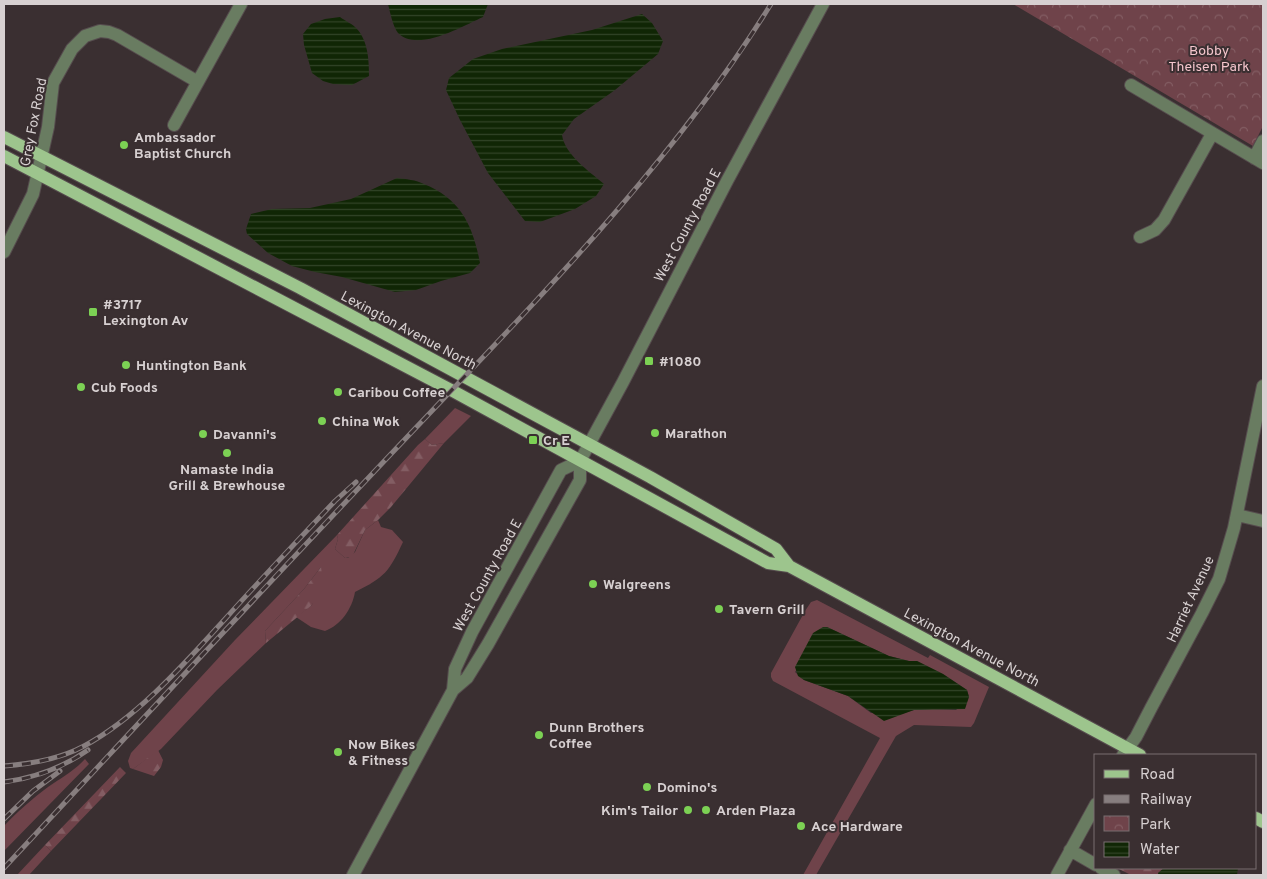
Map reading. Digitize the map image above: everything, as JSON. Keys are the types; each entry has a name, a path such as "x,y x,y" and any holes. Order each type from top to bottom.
{"main road":[{"name":"Lexington Avenue North","path":"4,137 300,288 589,444 776,549 789,566"},
{"name":"Lexington Avenue North","path":"4,156 451,390 768,563 789,566 1125,752"}],"street":[{"path":"174,125 241,4"},
{"name":"West County Road E","path":"452,690 467,678 488,644 580,480 580,461 823,4"},
{"name":"Grey Fox Road","path":"4,252 33,194 42,157 53,82 72,49 85,36 100,31 117,35 198,82"},
{"path":"1131,85 1259,161 1263,142"},
{"path":"1140,237 1155,230 1164,220 1212,134"},
{"name":"Harriet Avenue","path":"1125,752 1136,737 1208,602 1227,555 1263,386"},
{"name":"West County Road E","path":"353,875 452,690 455,669 468,640 562,470 580,461"},
{"path":"1237,515 1263,521"},
{"path":"1057,875 1094,808"},
{"path":"1070,850 1094,864"},
{"path":"1103,869 1114,875"}],"green space":[{"name":"Bobby Theisen Park","path":"1013,4 1263,4 1263,126 1253,146"},
{"path":"455,408 471,416 444,443 432,445 425,439"},
{"path":"425,439 432,445 444,443 391,507 365,530 352,557 345,558 335,549 338,539 337,535"},
{"path":"378,520 381,527 392,530 403,542 385,573 355,592 351,604 341,621 325,631 311,627 296,617 312,605 321,567 304,589 265,631 266,643 217,690 161,749 133,769 130,768 128,761 131,753 235,640 337,535 338,539 335,549 345,558 348,558 355,552 365,530"},
{"path":"321,567 323,583 312,605 266,643 265,631 304,589"},
{"path":"817,600 928,658 930,655 989,687 971,727 914,725 896,736 816,875 803,875 880,738 773,681 771,673 811,602","holes":["827,627 889,656 917,661 943,674 967,690 969,697 956,710 914,710 900,714 871,713 848,696 804,680 795,672"]},
{"path":"158,750 163,760 161,767 154,776 133,769"},
{"path":"85,759 89,764 4,851 4,826 31,801"},
{"path":"120,767 126,773 51,851 45,845"},
{"path":"45,845 51,851 29,875 17,875"},
{"path":"1119,869 1163,869 1158,873 1159,875 1131,875"}],"water":[{"path":"388,4 488,4 483,17 440,36 416,40 406,38 398,33"},
{"path":"642,14 652,23 663,41 658,54 615,90 574,119 562,135 573,156 604,184 596,196 575,209 540,222 525,221 488,173 446,90 449,78 473,59 502,49 592,30"},
{"path":"340,17 361,34 367,51 369,76 352,85 333,84 323,81 312,73 304,45 303,34 311,24 325,19"},
{"path":"397,178 424,184 437,190 447,197 463,215 473,237 480,263 470,273 416,290 395,292 342,277 292,266 268,253 247,234 246,229 251,214 272,209 310,208 351,199"},
{"path":"823,627 827,627 889,656 917,661 943,674 967,690 969,697 965,709 914,710 884,721 848,696 804,680 798,676 795,667 813,633"},
{"path":"1163,869 1238,869 1237,875 1159,875 1158,873"}],"railway":[{"path":"4,868 554,281 647,175 691,120 771,4"},
{"path":"4,766 55,758 75,751 104,734 142,705 194,653 335,501 356,482"},
{"path":"4,782 27,778 48,771 88,750"},
{"path":"4,819 33,791 60,771"}],"place":[{"name":"Ambassador Baptist Church","path":"124,145"},
{"name":"#3717 Lexington Av","path":"93,312"},
{"name":"#1080","path":"649,361"},
{"name":"Huntington Bank","path":"126,365"},
{"name":"Cub Foods","path":"81,387"},
{"name":"Caribou Coffee","path":"338,392"},
{"name":"China Wok","path":"322,421"},
{"name":"Marathon","path":"655,433"},
{"name":"Davanni's","path":"203,434"},
{"name":"Cr E","path":"533,440"},
{"name":"Namaste India Grill & Brewhouse","path":"227,453"},
{"name":"Walgreens","path":"593,584"},
{"name":"Tavern Grill","path":"719,609"},
{"name":"Dunn Brothers Coffee","path":"539,735"},
{"name":"Now Bikes & Fitness","path":"338,752"},
{"name":"Domino's","path":"647,787"},
{"name":"Kim's Tailor","path":"688,810"},
{"name":"Arden Plaza","path":"706,810"},
{"name":"Ace Hardware","path":"801,826"}]}
